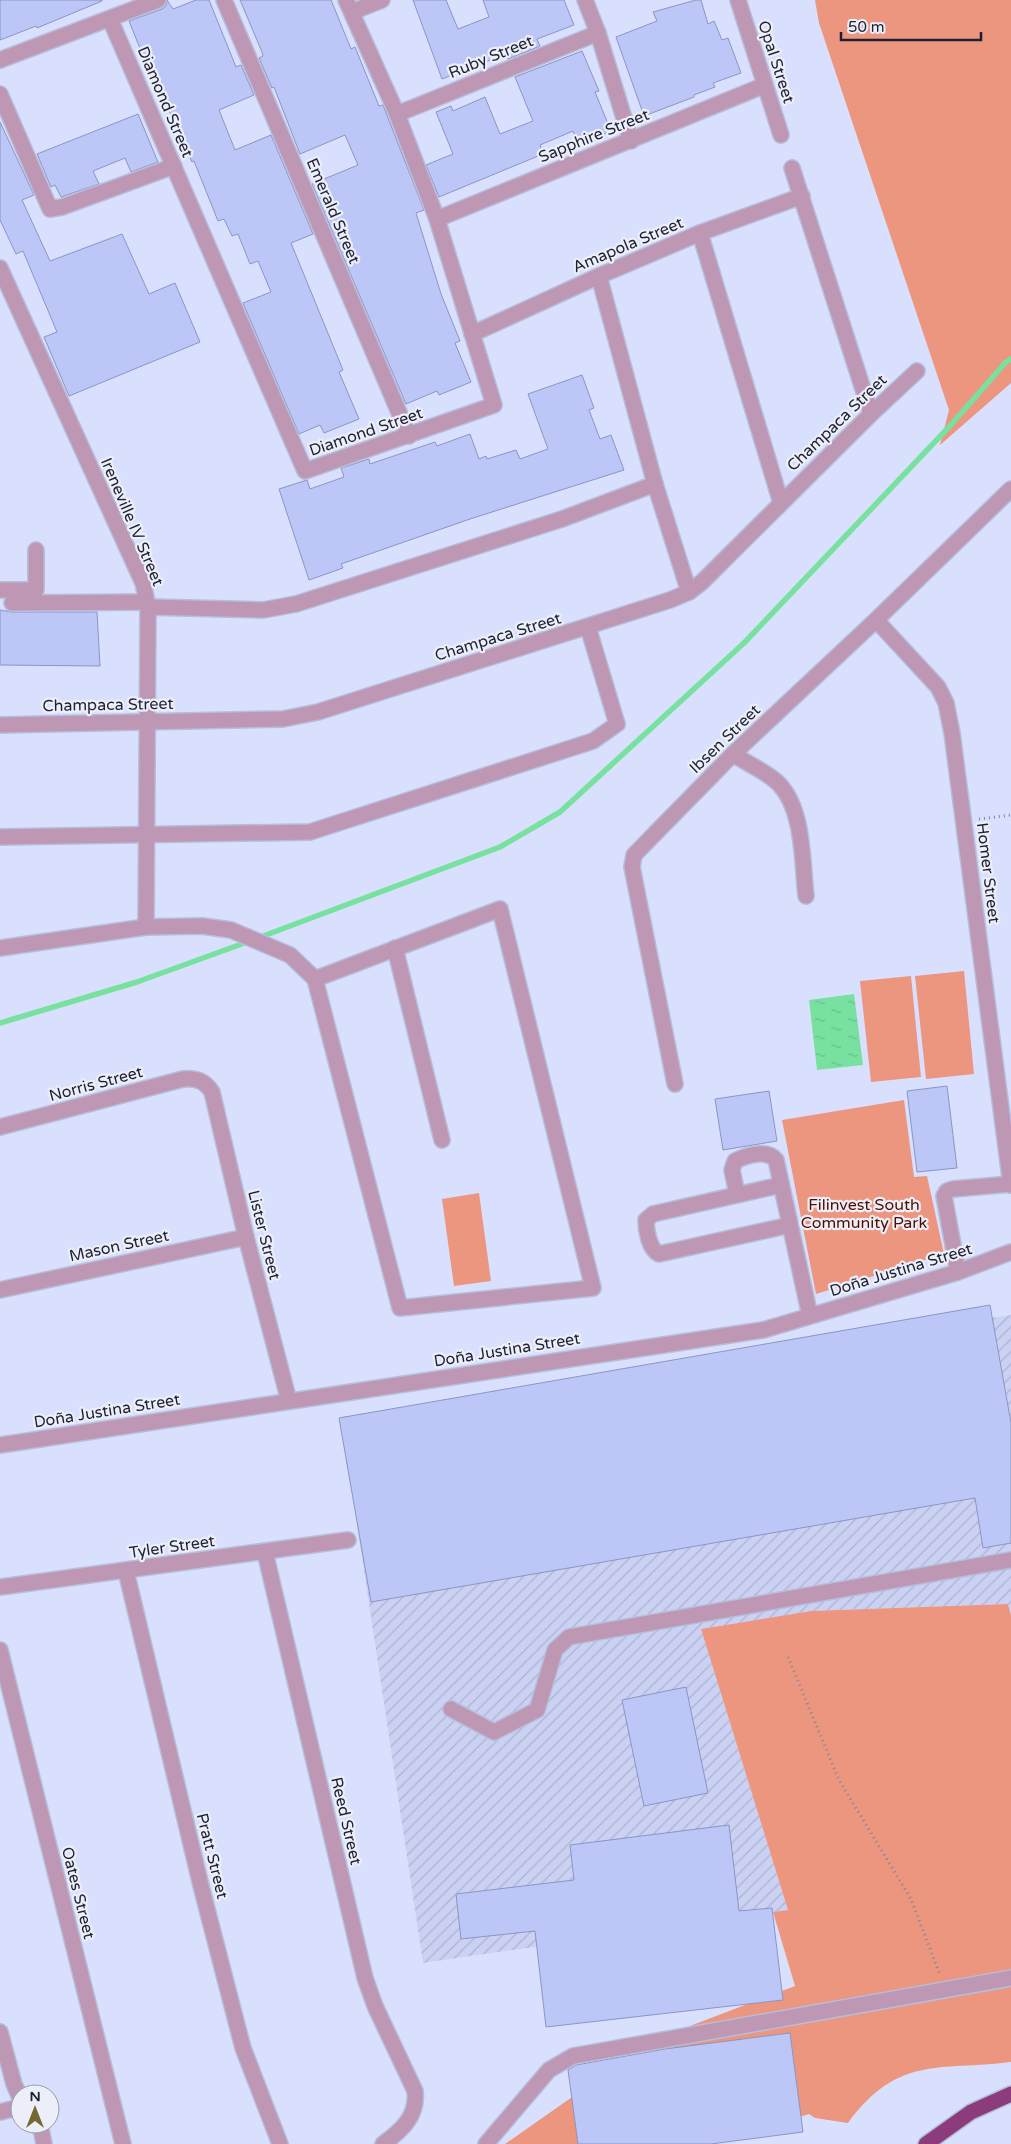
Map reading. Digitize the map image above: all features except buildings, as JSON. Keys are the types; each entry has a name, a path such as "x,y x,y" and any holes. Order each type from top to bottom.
{"highway":[{"path":"926,2144 971,2112 1011,2094"}],"street":[{"path":"0,60 158,0"},
{"name":"Emerald Street","path":"224,0 409,436"},
{"path":"349,6 382,0"},
{"path":"585,0 598,33 631,140"},
{"name":"Opal Street","path":"738,0 781,135"},
{"name":"Diamond Street","path":"110,19 305,471 494,405 437,219 397,114 349,6"},
{"name":"Ruby Street","path":"397,114 598,33"},
{"name":"Sapphire Street","path":"437,219 765,85"},
{"path":"0,94 50,209 174,166"},
{"path":"792,168 871,414"},
{"name":"Amapola Street","path":"472,334 599,276 700,233 802,196"},
{"path":"700,233 781,503"},
{"name":"Ireneville IV Street","path":"0,268 5,292 143,583 147,605 146,927"},
{"path":"599,276 655,484 689,592"},
{"name":"Champaca Street","path":"0,725 283,719 318,712 588,627 689,592 916,371"},
{"path":"12,603 147,605 263,610 296,604 562,519 655,484"},
{"name":"Ibsen Street","path":"675,1084 632,861 638,851 733,754 1010,492"},
{"path":"0,590 36,590 36,550"},
{"name":"Homer Street","path":"876,620 938,687 946,703 964,821 1011,1185"},
{"path":"0,837 310,832 593,741 617,724 588,627"},
{"path":"733,754 778,783 791,800 798,822 806,896"},
{"path":"0,948 146,927 202,926 231,930 290,955 314,979 400,1308 593,1288 500,909 314,979"},
{"path":"395,948 442,1140"},
{"name":"Norris Street","path":"0,1127 184,1079 201,1081"},
{"name":"Lister Street","path":"201,1081 212,1092 246,1237 289,1401"},
{"path":"737,1194 732,1165 740,1159 763,1154 768,1154 776,1160 810,1316"},
{"path":"781,1185 649,1216 646,1225 652,1249 659,1254 790,1225"},
{"path":"958,1272 944,1196 947,1191 1011,1185"},
{"name":"Mason Street","path":"0,1290 246,1237"},
{"name":"Doña Justina Street","path":"0,1445 764,1330 958,1272 1011,1252"},
{"name":"Tyler Street","path":"0,1587 348,1540"},
{"name":"Reed Street","path":"264,1552 365,1978 375,2006 415,2091 416,2099 411,2117 398,2133 383,2144"},
{"path":"451,1709 494,1732 537,1710 555,1650 569,1636 1011,1560"},
{"name":"Pratt Street","path":"126,1571 242,2048 280,2144"},
{"name":"Oates Street","path":"0,1650 7,1712 123,2144"},
{"path":"486,2144 549,2070 573,2056 1011,1978"},
{"path":"0,2034 14,2084"}],"path":[{"path":"964,821 1011,815"},
{"path":"788,1657 839,1780 911,1899 946,1990"}],"shaded area":[{"path":"1011,1315 1011,1616 1008,1604 811,1611 701,1629 788,1910 423,1963 341,1417"}],"green space":[{"path":"815,0 1011,0 1011,383 940,445 949,410 819,23"},
{"path":"964,971 974,1074 926,1079 915,976"},
{"path":"911,976 921,1077 871,1082 860,981"},
{"name":"Filinvest South Community Park","path":"904,1100 914,1177 927,1176 944,1254 816,1294 782,1120"},
{"path":"479,1193 491,1281 454,1286 442,1199"},
{"path":"1008,1604 1011,1616 1011,2062 941,2067 921,2070 902,2076 884,2086 866,2101 848,2123 815,2118 809,2114 715,2144 505,2144 595,2081 635,2061 682,2029 795,1986 773,1912 788,1910 701,1629 811,1611"}],"water":[{"path":"854,994 863,1065 817,1070 809,1000"}],"waterway":[{"path":"258,938 500,847 560,812 744,643 949,427 1006,362 1011,359"},
{"path":"0,1023 137,982 250,941"}]}
